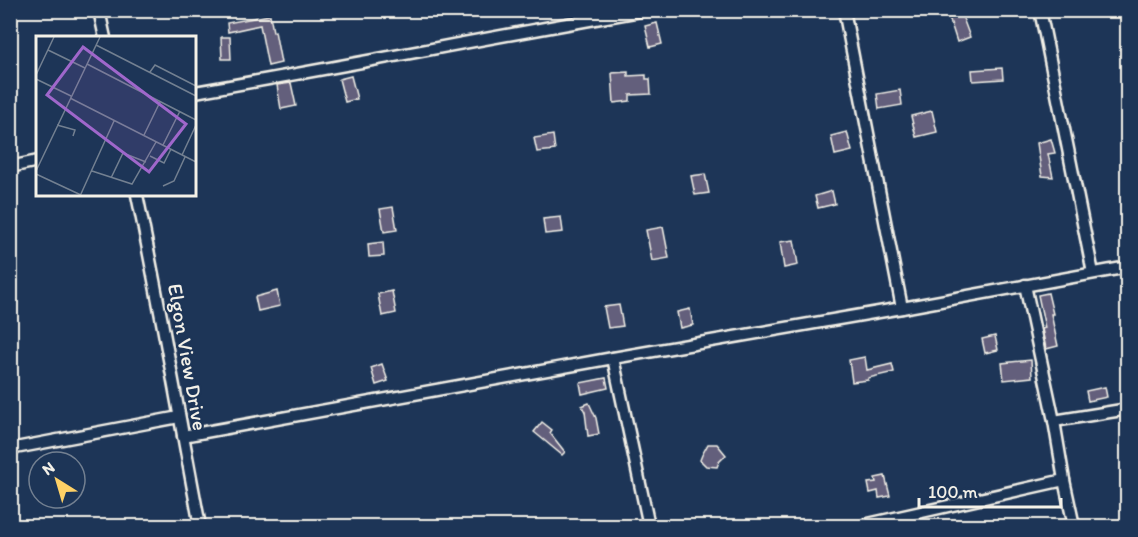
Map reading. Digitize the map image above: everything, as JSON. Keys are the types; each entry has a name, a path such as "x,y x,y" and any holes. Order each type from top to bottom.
{"street":[{"path":"99,10 105,36"},
{"path":"196,92 646,10"},
{"path":"844,10 902,308"},
{"path":"1040,10 1093,273"},
{"path":"10,167 36,161"},
{"name":"Elgon View Drive","path":"137,196 200,526"},
{"path":"183,436 1128,267"},
{"path":"1025,285 1074,526"},
{"path":"613,358 649,526"},
{"path":"1054,421 1128,410"},
{"path":"10,448 179,417"},
{"path":"863,526 1064,480"}],"building":[{"path":"961,13 970,37 957,42 949,17"},
{"path":"270,15 281,63 268,66 260,25 228,32 227,23"},
{"path":"657,23 662,44 650,47 645,26"},
{"path":"221,37 230,37 231,59 222,59"},
{"path":"1002,68 1003,79 973,81 972,70"},
{"path":"628,72 628,76 646,75 646,79 650,79 651,94 630,95 630,101 614,103 612,73"},
{"path":"351,76 357,99 345,102 339,79"},
{"path":"291,83 296,106 281,109 277,85"},
{"path":"900,90 902,105 879,109 877,94"},
{"path":"932,111 937,132 916,137 911,116"},
{"path":"847,132 852,151 835,155 831,136"},
{"path":"553,135 555,150 537,152 534,138"},
{"path":"1051,139 1055,153 1048,154 1053,177 1042,176 1037,143"},
{"path":"705,174 709,193 695,195 691,176"},
{"path":"832,191 835,204 818,208 815,196"},
{"path":"393,207 397,230 384,232 380,209"},
{"path":"561,217 563,232 545,234 543,219"},
{"path":"663,227 669,258 652,261 646,230"},
{"path":"794,240 798,265 784,268 780,242"},
{"path":"383,242 384,256 369,257 368,244"},
{"path":"277,291 280,306 258,311 255,297"},
{"path":"392,291 396,313 382,316 378,294"},
{"path":"1048,293 1058,346 1046,349 1042,329 1045,328 1038,295"},
{"path":"619,305 623,326 608,328 604,307"},
{"path":"690,309 693,325 680,328 677,312"},
{"path":"995,336 998,350 985,353 982,339"},
{"path":"865,357 867,370 892,364 894,372 852,382 849,360"},
{"path":"1031,360 1032,377 1004,380 1002,363"},
{"path":"382,364 388,381 376,385 371,368"},
{"path":"606,378 608,388 582,394 580,383"},
{"path":"1105,387 1107,397 1088,401 1086,391"},
{"path":"589,403 596,418 599,434 588,436 582,406"},
{"path":"542,422 552,430 550,433 565,452 562,455 534,432"},
{"path":"708,444 717,444 726,455 717,467 706,466 700,460"},
{"path":"885,476 890,496 879,498 878,491 870,493 868,483 876,482 875,478"}]}
